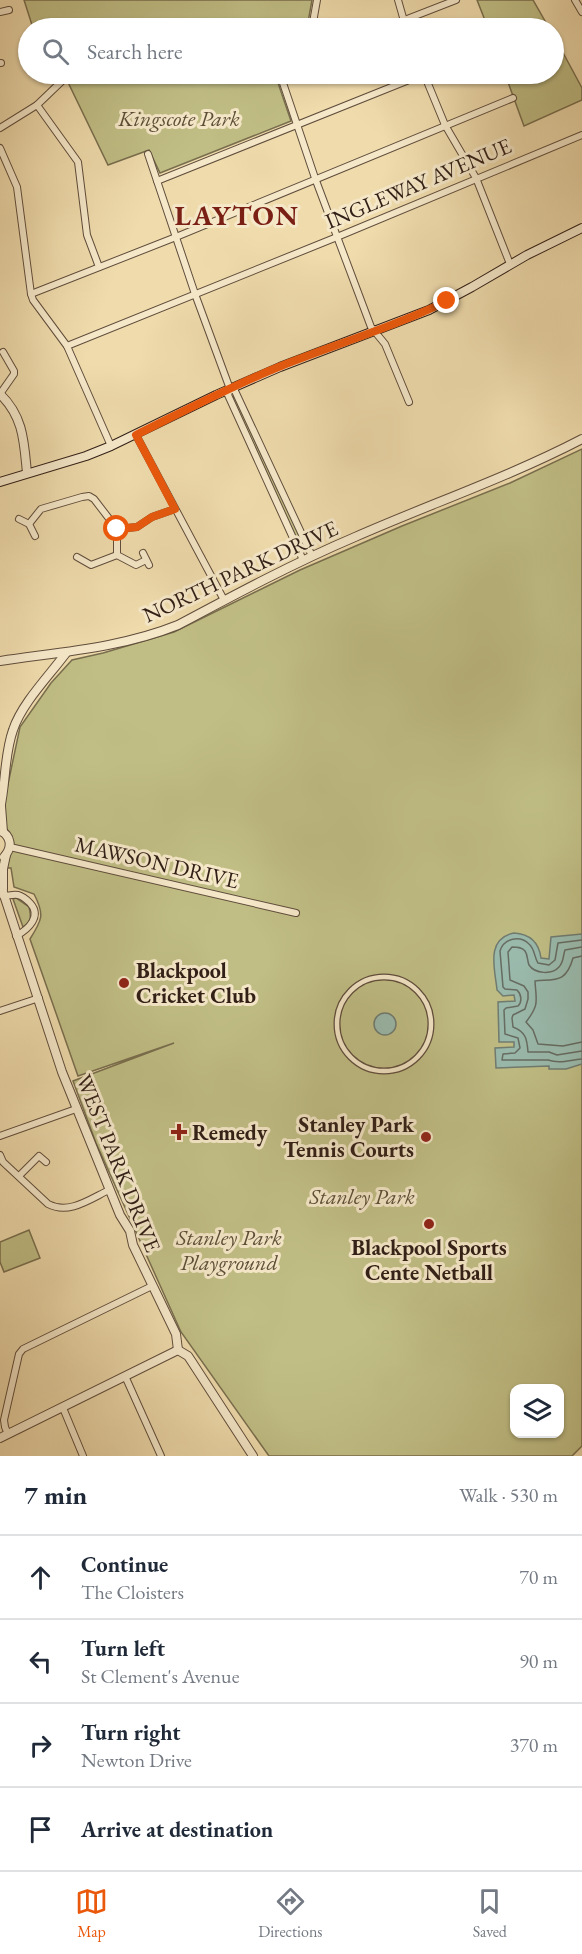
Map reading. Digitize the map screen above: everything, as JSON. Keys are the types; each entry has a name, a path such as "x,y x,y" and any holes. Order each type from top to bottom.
{"main road":[{"path":"0,482 111,446 280,367 438,305 510,264 582,228"}],"street":[{"path":"314,18 317,0"},
{"path":"398,0 402,18"},
{"path":"411,18 456,0"},
{"path":"575,0 582,12"},
{"path":"0,12 9,10"},
{"path":"0,128 37,105 59,84"},
{"path":"284,84 315,178 371,327 385,344 409,402"},
{"path":"157,181 399,84"},
{"path":"428,84 445,125 476,178 510,264"},
{"path":"31,294 176,237 513,98"},
{"path":"37,105 78,162 87,235 99,267"},
{"name":"INGLEWAY AVENUE","path":"67,346 338,237 582,135"},
{"path":"0,148 17,187 33,300 67,346 111,446"},
{"path":"148,154 230,389 228,395 303,560"},
{"path":"3,352 14,375 0,394 8,402 21,427 27,473"},
{"path":"230,389 235,391 312,556"},
{"path":"136,435 224,600"},
{"name":"NORTH PARK DRIVE","path":"0,661 66,653 160,632 178,625 303,560 382,525 469,492 582,439"},
{"path":"29,524 41,510 89,496 99,503 117,529 117,555"},
{"path":"117,529 137,527 152,517 175,509"},
{"path":"19,519 29,524 34,536"},
{"path":"117,555 136,564 146,559"},
{"path":"77,557 91,568 117,555"},
{"path":"3,857 10,847 9,839 2,831 0,808 13,728 24,708 66,653"},
{"name":"MAWSON DRIVE","path":"10,847 296,913"},
{"name":"WEST PARK DRIVE","path":"3,857 3,896"},
{"name":"WEST PARK DRIVE","path":"0,883 76,1109 120,1215 130,1231 133,1245 176,1334 178,1350 188,1356 253,1456"},
{"path":"3,896 24,897 34,909 34,919 31,925 16,936"},
{"path":"384,977 406,983 416,990 424,1000 431,1023 426,1046 417,1058 397,1070 385,1071 367,1068 351,1059 338,1038 336,1025 342,1003 348,993 361,983 384,977"},
{"path":"0,1011 39,998"},
{"path":"0,1136 76,1109"},
{"path":"0,1155 3,1162 48,1204 64,1209 109,1190"},
{"path":"19,1176 39,1156 46,1162"},
{"path":"152,1286 23,1349 19,1354 4,1420 4,1436 178,1350"},
{"path":"125,1376 161,1456"},
{"path":"63,1408 83,1456"}],"green space":[{"path":"24,0 312,0 309,18 30,18"},
{"path":"477,0 533,0 543,18 484,18"},
{"path":"564,55 582,88 582,100 524,126 509,84 564,84"},
{"name":"Kingscote Park","path":"69,84 278,84 291,121 160,173 149,150 108,165"},
{"path":"237,395 309,550 300,554 228,400"},
{"name":"Stanley Park","path":"582,449 582,1446 572,1456 269,1456 181,1332 96,1143 73,1081 174,1043 78,1076 30,939 41,917 40,907 34,894 14,887 11,868 6,868 12,849 0,822 20,727 51,683 72,660 174,632 300,570 510,483"},
{"path":"16,898 29,907 29,921 23,927 13,899"},
{"path":"29,1230 40,1258 4,1272 0,1262 0,1242"}],"water":[{"path":"514,933 529,937 536,944 541,958 549,959 551,937 582,934 582,1064 566,1069 549,1069 549,1066 496,1068 495,1048 514,1047 514,1042 499,1042 498,1002 515,1001 514,995 503,996 497,990 495,948 505,936"},
{"path":"381,1013 389,1013 396,1020 396,1028 389,1035 381,1035 374,1028 374,1020"}],"place":[{"name":"Blackpool Cricket Club","path":"124,983"},
{"name":"Remedy","path":"179,1132"},
{"name":"Stanley Park Tennis Courts","path":"426,1137"},
{"name":"Blackpool Sports Cente Netball","path":"429,1224"}],"district":[{"name":"LAYTON","path":"237,215"}],"route":[{"path":"117,529 137,527 152,517 175,509 136,435 216,395 280,367 447,301"}],"park label":[{"name":"Stanley Park Playground","path":"229,1250"}]}
